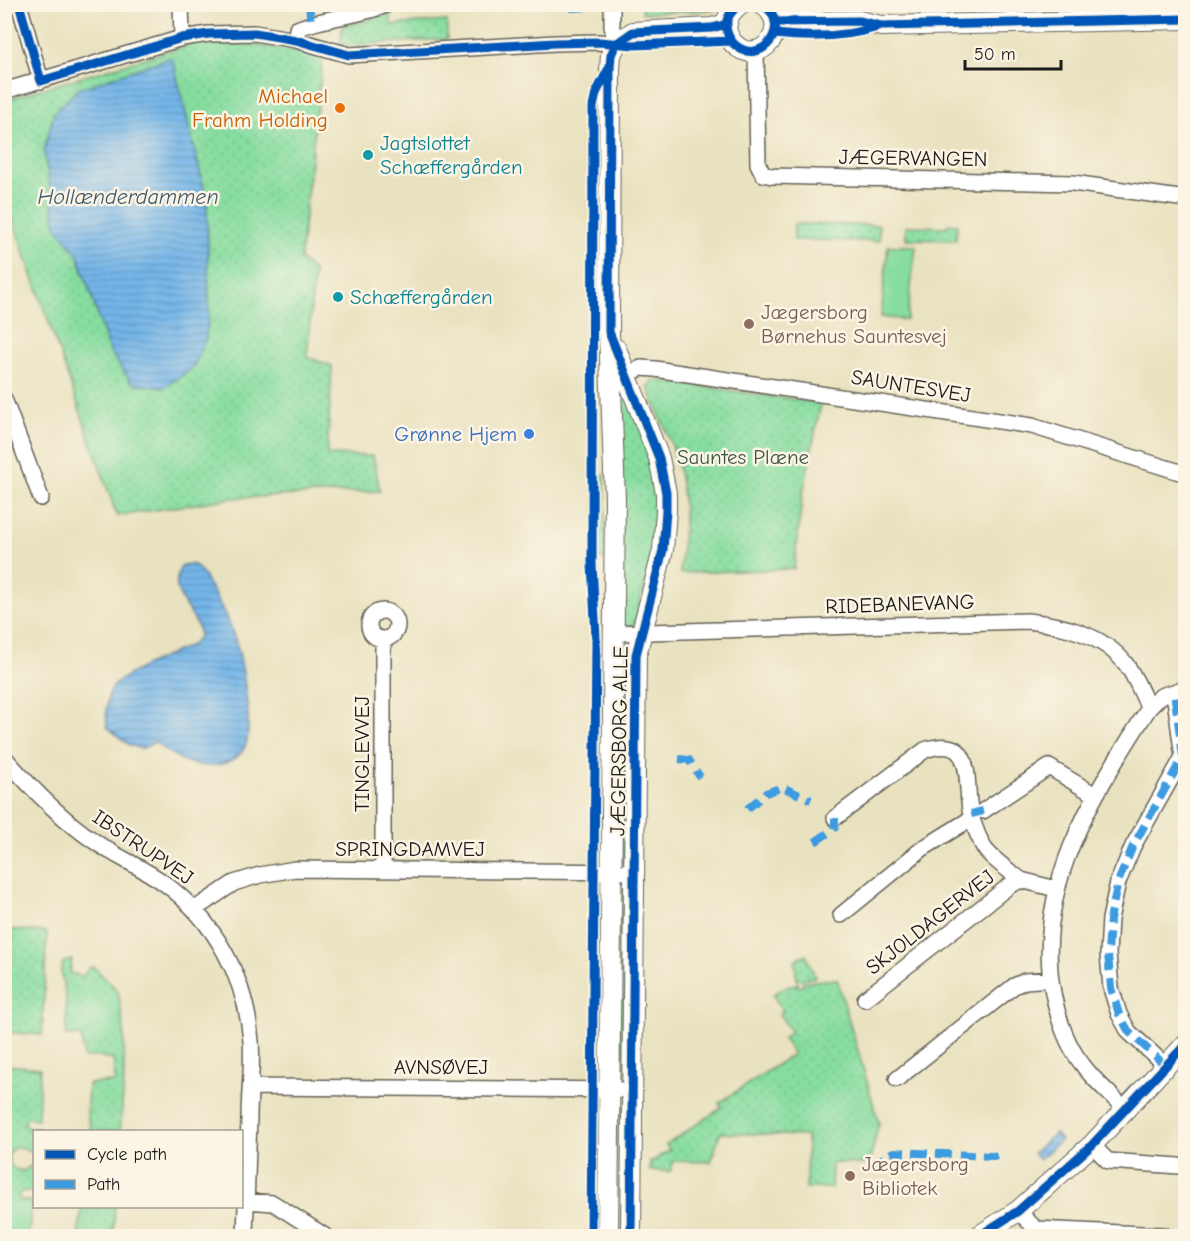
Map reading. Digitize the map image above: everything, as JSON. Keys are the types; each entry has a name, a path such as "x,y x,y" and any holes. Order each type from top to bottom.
{"street":[{"path":"19,4 41,81"},
{"path":"181,4 182,38"},
{"path":"296,40 297,29 310,23 374,10 388,4"},
{"name":"JÆGERSBORG ALLE","path":"609,1236 618,374 609,332 610,68 611,55 616,44 612,26 612,4"},
{"path":"740,4 730,13 729,32 744,50 756,51 767,46 775,28 770,11 762,4"},
{"path":"775,28 859,21 881,26 1147,12 1185,19"},
{"path":"4,91 182,38 209,34 255,33 296,40 349,55 555,43 616,44 729,32"},
{"name":"JÆGERVANGEN","path":"756,51 758,164 763,174 1073,183 1185,199"},
{"name":"SAUNTESVEJ","path":"618,374 641,368 655,369 1032,426 1185,474"},
{"name":"JÆGERSBORG ALLE","path":"618,374 654,444 666,493 666,530 663,550 636,655 631,1236"},
{"path":"4,399 12,441 41,498"},
{"name":"RIDEBANEVANG","path":"614,633 1028,621 1057,625 1081,633 1108,647 1125,663 1149,708"},
{"name":"TINGLEVVEJ","path":"382,869 383,639"},
{"path":"1126,1110 1082,1065 1067,1039 1056,1010 1051,980 1050,924 1056,889 1067,854 1095,795 1149,708 1161,696 1180,690 1183,757 1133,846 1118,882 1110,919 1108,954 1111,988 1119,1014 1129,1032 1166,1066"},
{"name":"SKJOLDAGERVEJ","path":"835,818 925,750 937,746 948,747 963,759 967,768 969,804 978,814 984,848 1021,880 1056,889"},
{"name":"IBSTRUPVEJ","path":"4,757 59,814 94,841 164,883 195,909 220,942 236,973 246,1007 251,1041 245,1236"},
{"path":"841,915 922,849 1048,767 1095,795"},
{"name":"SPRINGDAMVEJ","path":"195,909 234,883 260,875 295,869 634,872"},
{"name":"SKJOLDAGERVEJ","path":"865,999 1009,886 1021,880"},
{"path":"897,1079 1014,986 1024,981 1051,980"},
{"path":"979,1236 1018,1211 1092,1146 1185,1044"},
{"name":"AVNSØVEJ","path":"250,1087 632,1090"},
{"path":"1092,1146 1108,1161 1179,1166"},
{"path":"246,1201 273,1203 325,1236"},
{"path":"1018,1211 1036,1229 1164,1235"}],"green space":[{"path":"642,4 722,5 716,10 642,13"},
{"path":"390,10 391,25 447,21 447,39 341,46 342,26 369,20"},
{"path":"199,42 256,45 323,55 300,259 314,272 307,357 332,366 327,455 373,456 380,491 233,498 117,516 5,198 4,100","holes":["172,57 207,201 209,316 110,352 78,255"]},
{"path":"794,224 879,225 879,241 794,240"},
{"path":"948,224 957,224 956,240 906,239 906,226 947,227"},
{"path":"888,246 916,246 907,320 881,317"},
{"name":"Sauntes Plæne","path":"653,380 821,403 802,498 794,569 680,573 684,519 683,497 673,448 648,387"},
{"path":"621,386 649,443 661,526 634,625 620,626"},
{"path":"595,474 603,476 605,474 605,560 599,558 595,560"},
{"path":"623,640 631,642 629,862 621,864"},
{"path":"620,879 626,880 624,1082 619,1082"},
{"path":"4,929 47,932 42,1035 5,1032"},
{"path":"806,955 815,977 797,980 795,962 799,957"},
{"path":"72,960 70,973 83,977 88,968 94,967 118,991 124,1032 124,1079 120,1130 91,1130 87,1114 88,1084 115,1082 113,1059 104,1059 101,1056 84,1058 81,1036 66,1036 66,999 61,972 63,962"},
{"path":"837,979 879,1123 869,1164 832,1163 831,1188 806,1188 807,1136 720,1133 711,1162 673,1161 671,1171 650,1171 650,1161 670,1150 666,1145 721,1108 719,1103 793,1054 783,1038 791,1032 779,1014 783,1011 773,995 781,989 798,983 799,987 803,986 803,982"},
{"path":"5,1065 40,1068 38,1119 27,1118 24,1123 29,1129 38,1127 37,1130 33,1130 33,1154 20,1147 9,1154 10,1164 14,1169 24,1171 33,1166 33,1192 22,1191 18,1196 21,1201 31,1201 29,1236 5,1236"},
{"path":"623,1098 627,1236 613,1236 616,1100"},
{"path":"82,1208 115,1208 113,1236 78,1236"}],"water":[{"name":"Hollænderdammen","path":"172,57 207,201 209,316 205,341 193,368 163,388 132,383 110,352 78,255 56,226 44,151 54,113 78,89"},
{"path":"182,565 195,565 202,573 228,622 238,648 246,692 248,735 246,744 233,759 212,766 186,762 155,742 141,749 128,744 107,727 108,699 116,684 161,658 193,644 199,637 195,620 184,604 177,586 177,576"},
{"path":"1055,1133 1061,1140 1039,1160 1033,1153"}],"marked path":[{"path":"309,4 311,23"},
{"path":"570,8 589,7"},
{"path":"1166,1066 1129,1032 1119,1014 1111,988 1108,954 1110,919 1118,882 1133,846 1183,757 1174,692"},
{"path":"679,759 689,760 700,777"},
{"path":"747,809 766,793 782,787 811,800"},
{"path":"971,814 983,811"},
{"path":"815,842 835,828 835,818"},
{"path":"871,1166 893,1152 994,1156 1003,1153"}],"cycle path":[{"path":"19,4 41,81 182,38 209,34 255,33 296,40 349,55 555,43 599,42 634,45 731,41"},
{"path":"740,4 728,17 727,32 734,44 744,50 754,51 763,48 770,41 774,32 775,23 771,13 762,4"},
{"path":"775,22 859,21 881,26 1186,19"},
{"path":"616,44 633,32 712,28 727,24"},
{"path":"775,34 828,36 881,26"},
{"path":"616,44 611,55 610,68 609,332 659,458 666,493 663,550 636,655 631,1236"},
{"path":"591,1236 596,638 592,564 593,107 596,93 608,70"},
{"path":"979,1236 1018,1211 1092,1145 1186,1044"}],"place":[{"name":"Michael Frahm Holding","path":"340,108"},
{"name":"Jagtslottet Schæffergården","path":"368,155"},
{"name":"Schæffergården","path":"338,297"},
{"name":"Jægersborg Børnehus Sauntesvej","path":"749,324"},
{"name":"Grønne Hjem","path":"529,434"},
{"name":"Jægersborg Bibliotek","path":"850,1176"}]}
